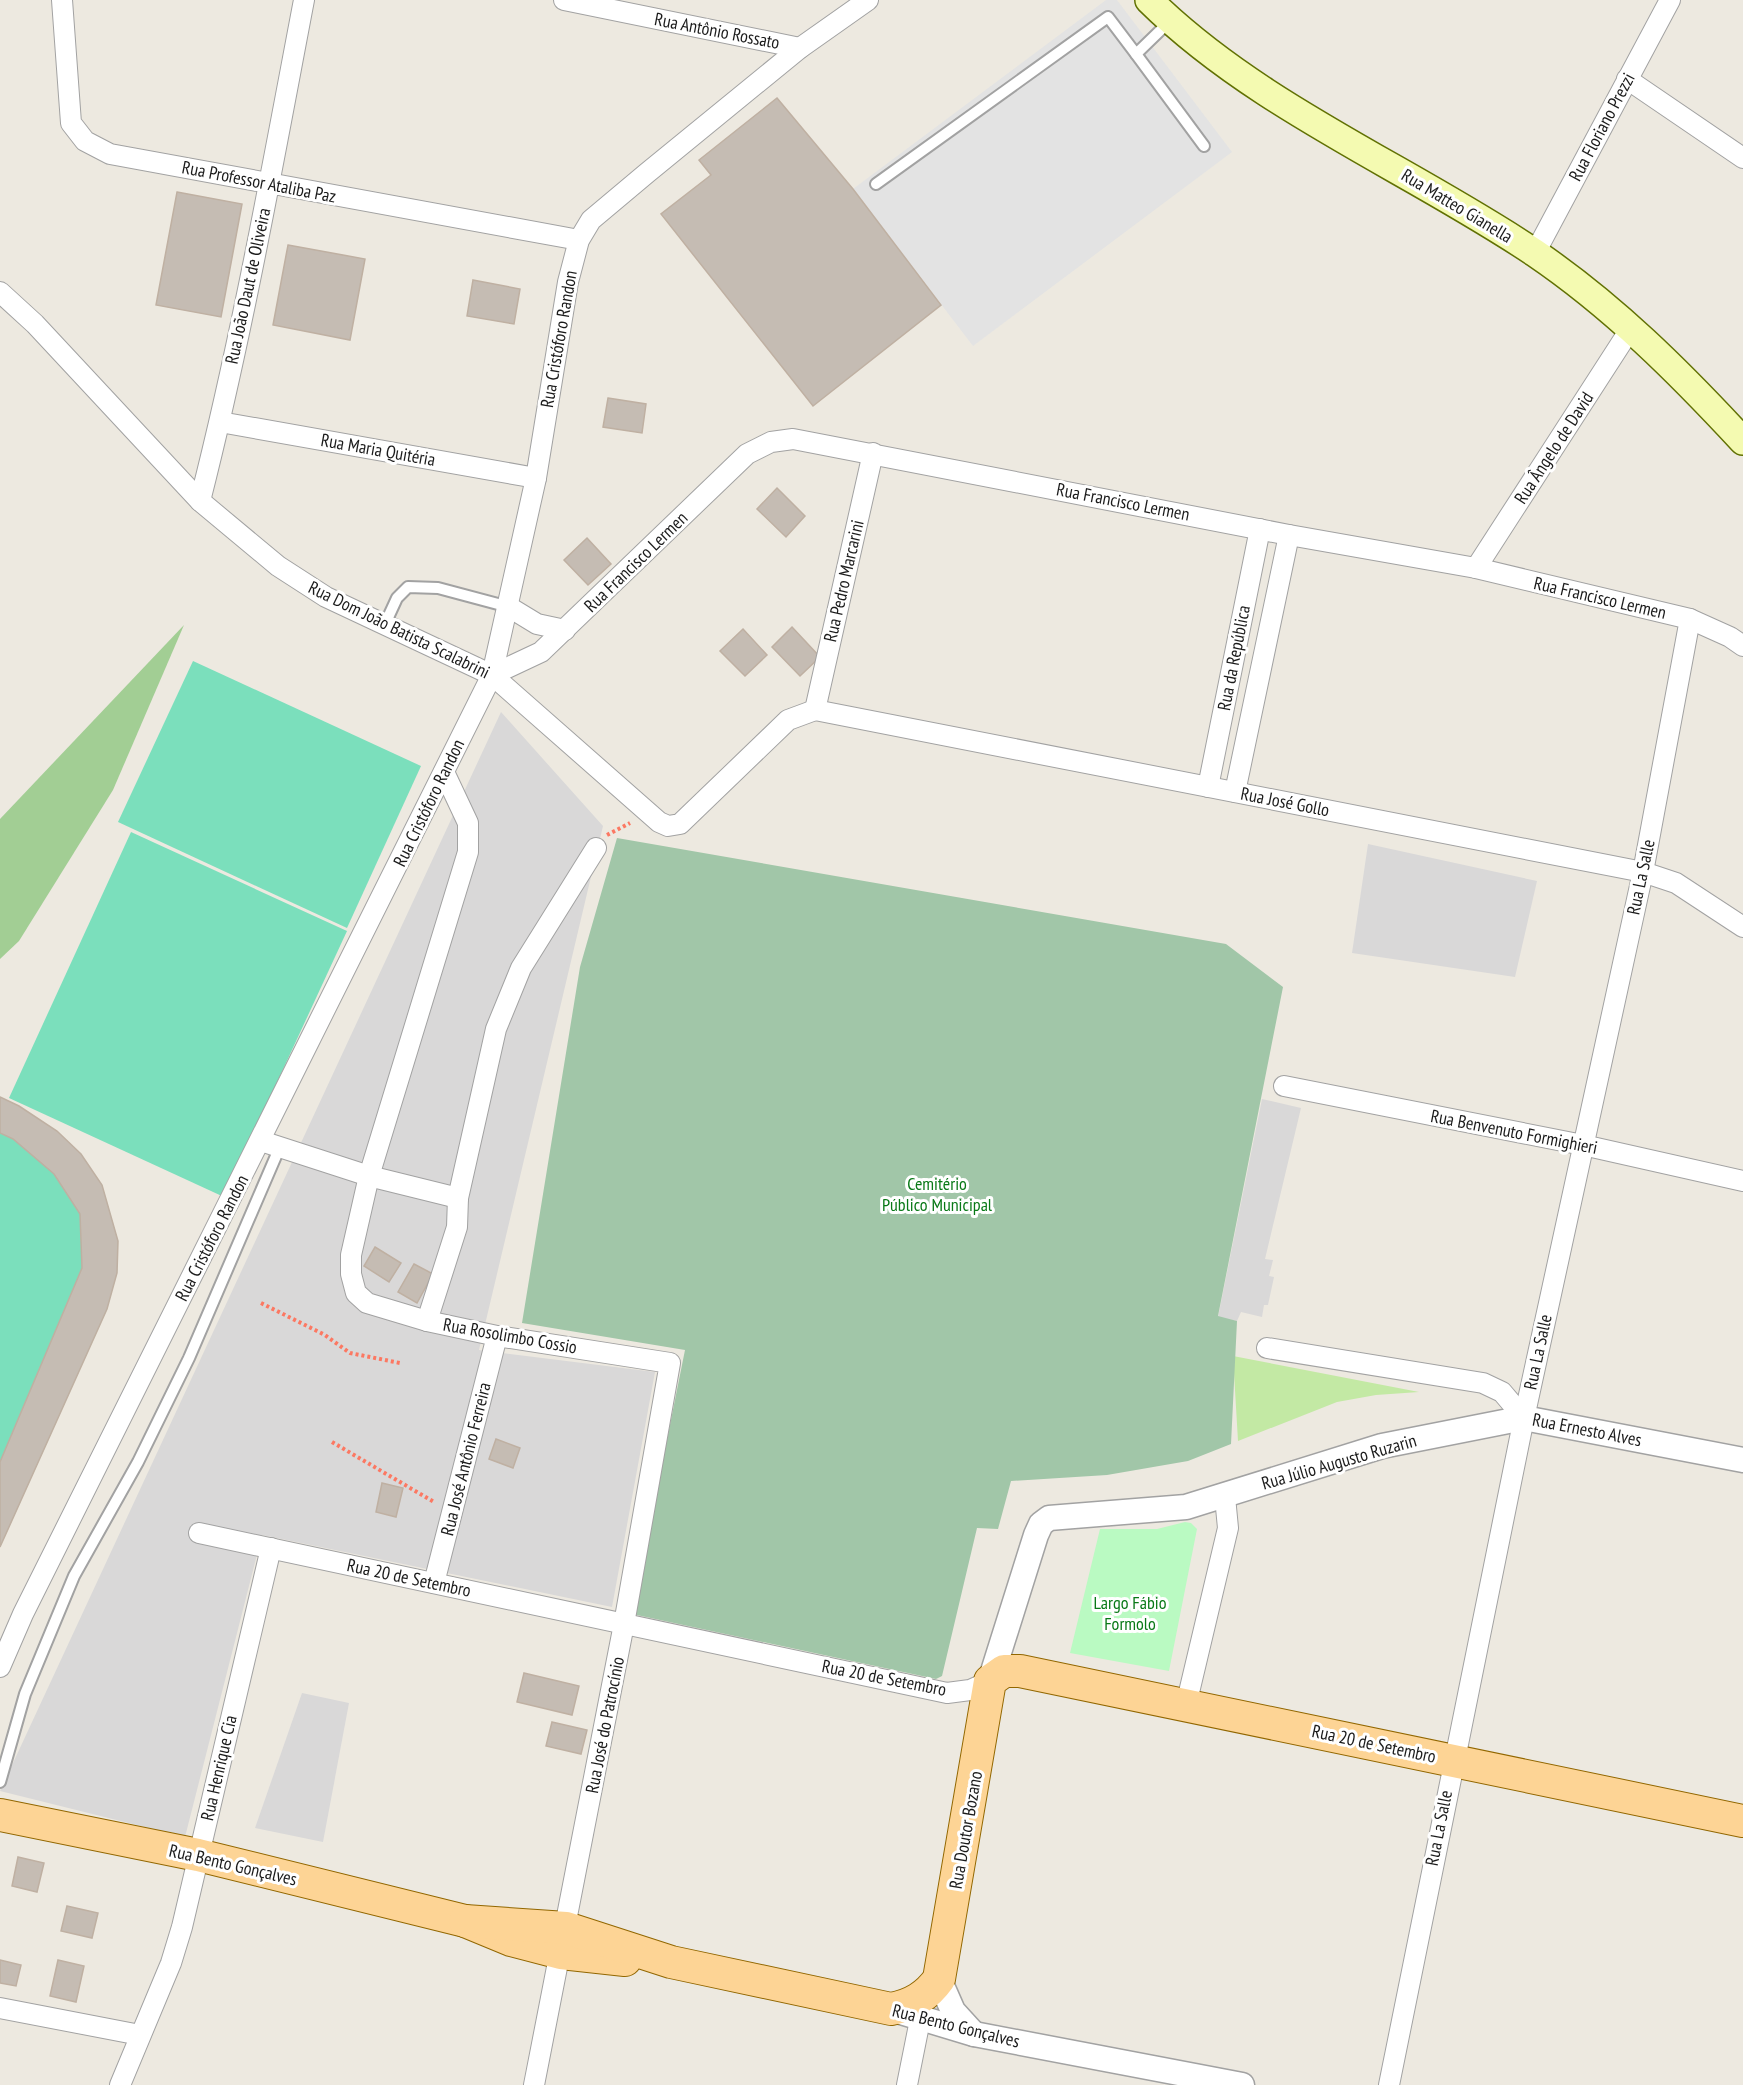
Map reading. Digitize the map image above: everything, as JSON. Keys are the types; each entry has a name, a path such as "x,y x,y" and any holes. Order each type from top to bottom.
{"main road":[{"name":"Rua Matteo Gianella","path":"1149,0 1211,55 1257,86 1535,253 1631,328 1677,370 1743,441"},
{"name":"Rua 20 de Setembro","path":"990,1681 1004,1671 1020,1671 1743,1821"},
{"name":"Rua Doutor Bozano","path":"939,1979 990,1681"},
{"name":"Rua Bento Gonçalves","path":"0,1815 198,1855 465,1921 512,1940 564,1940 614,1960 671,1962 891,2009"},
{"path":"891,2009 904,2006 929,1993 939,1979"}],"street":[{"name":"Rua Professor Ataliba Paz","path":"62,0 71,123 85,141 110,154 579,240"},
{"name":"Rua João Daut de Oliveira","path":"200,501 220,422 304,0"},
{"name":"Rua Antônio Rossato","path":"564,0 800,48"},
{"name":"Rua Cristóforo Randon","path":"0,1667 23,1614 492,675 536,478 568,282 579,240 591,220 800,48 868,0"},
{"name":"Rua Floriano Prezzi","path":"1535,253 1670,0"},
{"path":"1627,79 1743,158"},
{"name":"Rua Dom João Batista Scalabrini","path":"0,292 35,324 200,501 278,566 326,597 492,675 647,814 668,826 680,824 788,720 815,710"},
{"name":"Rua Ângelo de David","path":"1476,568 1631,328"},
{"name":"Rua Maria Quitéria","path":"220,422 536,478"},
{"name":"Rua Francisco Lermen","path":"492,675 542,652 747,454 771,442 793,439 1289,535 1476,568 1690,620 1730,637 1743,646"},
{"name":"Rua Pedro Marcarini","path":"815,710 873,453"},
{"name":"Rua da República","path":"1208,787 1260,529"},
{"name":"Rua da República","path":"1235,792 1289,535"},
{"path":"509,607 537,624 565,630"},
{"name":"Rua La Salle","path":"1389,2085 1524,1418 1643,872 1690,620"},
{"name":"Rua José Gollo","path":"815,710 1643,872 1676,883 1743,927"},
{"path":"369,1176 468,852 468,823 444,772"},
{"path":"427,1321 457,1227 458,1198 496,1029 521,968 596,848"},
{"name":"Rua Benvenuto Formighieri","path":"1284,1086 1583,1145 1743,1181"},
{"path":"261,1141 279,1149 369,1176 458,1198"},
{"name":"Rua Rosolimbo Cossio","path":"369,1176 351,1255 351,1275 356,1293 367,1303 427,1321 496,1336 670,1363"},
{"name":"Rua José Antônio Ferreira","path":"434,1583 496,1336"},
{"name":"Rua Ernesto Alves","path":"1267,1348 1483,1383 1502,1392 1524,1418 1743,1460"},
{"name":"Rua José do Patrocínio","path":"534,2085 624,1624 670,1363"},
{"name":"Rua Júlio Augusto Ruzarin","path":"1225,1497 1382,1446 1524,1418"},
{"path":"990,1681 1035,1535 1041,1524 1049,1518 1186,1507 1225,1497 1228,1527 1186,1705"},
{"name":"Rua 20 de Setembro","path":"199,1533 947,1693 970,1690 990,1681"},
{"name":"Rua Henrique Cia","path":"120,2085 179,1936 271,1548"},
{"path":"939,1979 953,2011 974,2034"},
{"path":"0,2008 140,2035"},
{"name":"Rua Bento Gonçalves","path":"891,2009 920,2020 974,2034 1242,2085"},
{"path":"907,2085 920,2020"}],"lane":[{"path":"876,184 1108,17 1204,146"},
{"path":"1136,54 1170,21"},
{"path":"385,624 397,598 408,587 438,588 509,607"},
{"path":"0,1782 25,1694 74,1576 138,1462 189,1358 279,1149"}],"path":[{"path":"596,848 607,834 647,814"},
{"path":"261,1303 325,1335 350,1353 400,1363"},
{"path":"332,1442 453,1512"}],"shaded area":[{"path":"1106,0 1117,0 1232,152 973,346 853,189"},
{"path":"501,712 603,826 479,1350 655,1372 612,1607 262,1535 185,1837 0,1791"},
{"path":"1368,844 1537,881 1515,977 1352,953"},
{"path":"1262,1099 1301,1108 1265,1259 1273,1260 1269,1276 1274,1277 1268,1305 1264,1305 1262,1317 1241,1312 1237,1321 1218,1317"},
{"path":"302,1693 349,1703 323,1842 255,1828"}],"green space":[{"path":"184,625 113,790 19,941 0,959 0,819"},
{"path":"193,661 421,766 347,928 118,822"},
{"path":"131,832 347,931 224,1197 9,1098"},
{"name":"Cemitério Público Municipal","path":"617,838 1226,944 1283,987 1218,1316 1237,1321 1231,1444 1188,1461 1107,1475 1011,1481 998,1529 977,1528 942,1676 936,1679 632,1614 685,1350 522,1323 580,967"},
{"path":"0,1097 102,1185 118,1241 117,1273 107,1309 0,1547"},
{"path":"1233,1356 1419,1392 1376,1395 1337,1402 1238,1441"},
{"name":"Largo Fábio Formolo","path":"1185,1522 1191,1523 1197,1529 1169,1671 1070,1653 1100,1529 1157,1529"}],"building":[{"path":"777,98 853,189 941,305 813,406 661,214 711,175 699,160"},
{"path":"177,192 242,204 221,317 156,305"},
{"path":"288,245 365,259 350,340 273,325"},
{"path":"473,280 520,289 514,324 467,316"},
{"path":"608,398 646,404 642,433 603,427"},
{"path":"777,488 805,516 786,537 757,509"},
{"path":"587,538 611,564 588,585 564,560"},
{"path":"792,627 820,657 800,676 772,647"},
{"path":"743,629 767,655 745,676 720,651"},
{"path":"0,1097 19,1106 57,1131 81,1154 102,1185 118,1241 117,1273 107,1309 0,1547 0,1462 82,1268 80,1214 54,1174 13,1139 0,1133"},
{"path":"375,1247 401,1263 389,1282 364,1266"},
{"path":"414,1264 433,1274 417,1303 398,1292"},
{"path":"496,1439 520,1448 513,1468 489,1459"},
{"path":"382,1483 403,1488 396,1517 376,1512"},
{"path":"524,1673 579,1686 572,1715 517,1702"},
{"path":"552,1722 587,1730 581,1754 546,1746"},
{"path":"18,1857 44,1863 37,1892 12,1886"},
{"path":"67,1906 98,1913 92,1938 61,1931"},
{"path":"0,1960 21,1965 16,1986 0,1983"},
{"path":"58,1960 84,1966 76,2002 50,1996"}]}
